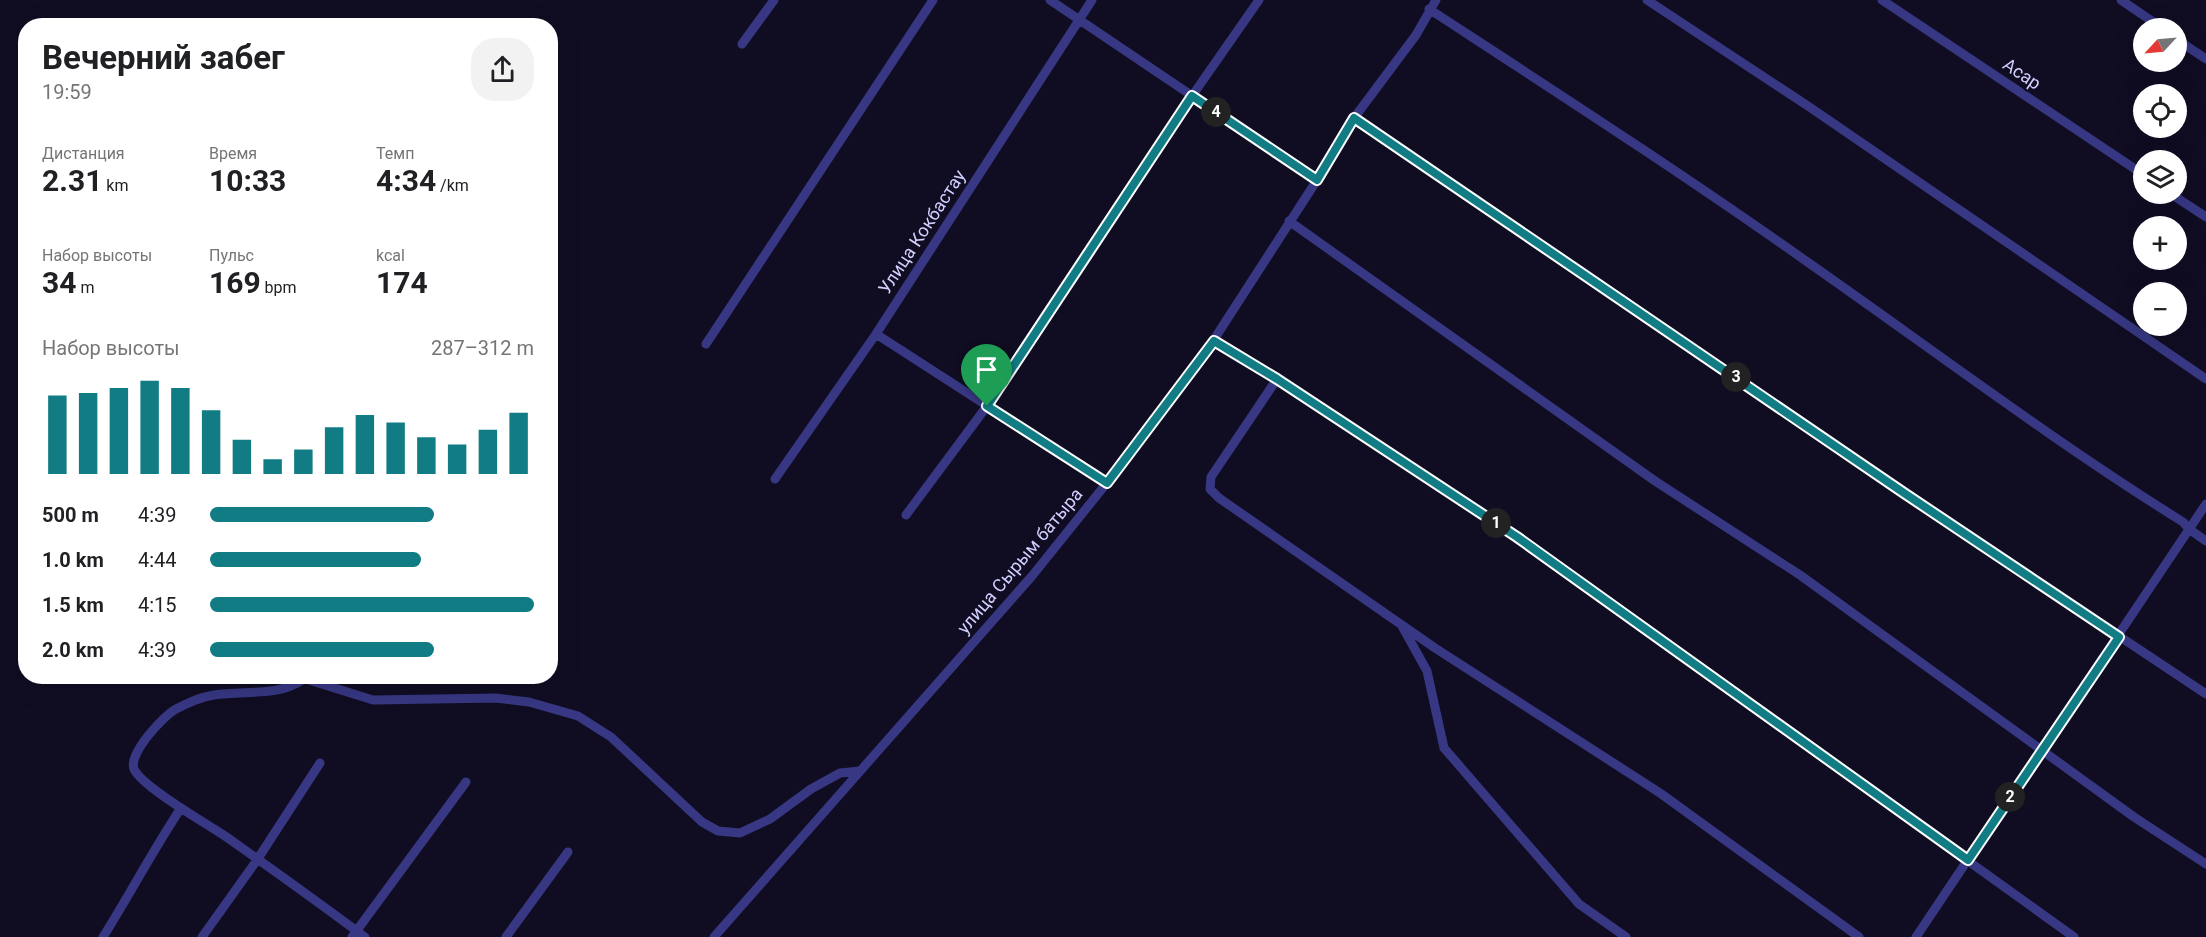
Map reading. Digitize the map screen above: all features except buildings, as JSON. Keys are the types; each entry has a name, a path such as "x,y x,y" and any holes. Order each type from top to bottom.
{"street":[{"path":"742,44 774,0"},
{"path":"706,344 933,0"},
{"path":"1050,0 1317,180"},
{"name":"Улица Кокбастау","path":"775,478 876,334 1092,0"},
{"path":"906,515 987,406 1192,96 1259,0"},
{"name":"улица Сырым батыра","path":"714,937 1032,576 1107,483 1214,341 1354,118 1416,35 1436,0"},
{"path":"1647,0 1808,106 2206,379"},
{"name":"Асар","path":"1882,0 2133,168"},
{"path":"2121,0 2147,18"},
{"path":"1430,9 1731,209 1949,361 2043,431 2183,522 2206,541"},
{"path":"2187,46 2206,59"},
{"path":"1354,118 1904,493 2206,694"},
{"path":"2186,204 2206,218"},
{"path":"1289,221 1655,481 1800,575 2134,817 2206,864"},
{"path":"876,334 1107,483"},
{"path":"1214,341 1277,379 1517,537 2074,937"},
{"path":"1277,379 1211,477 1210,489 1219,498 1400,624 1660,793 1859,937"},
{"path":"1916,937 2206,504"},
{"path":"1400,624 1427,671 1444,748 1579,904 1626,937"},
{"path":"295,684 280,689 215,694 195,699 164,717 136,753 133,764 137,775 145,782 225,836 355,934 365,937"},
{"path":"319,684 373,700 496,698 529,702 578,716 611,737 702,822 718,831 740,833 754,828 840,772 860,771"},
{"path":"202,937 257,860 320,763"},
{"path":"355,934 466,782"},
{"path":"103,937 141,876 152,850 181,808"},
{"path":"506,937 568,852"}],"route":[{"path":"1192,96 1317,180 1354,118 2119,637 1968,860 1517,537 1277,379 1214,341 1107,483 987,406 1192,96"}]}
